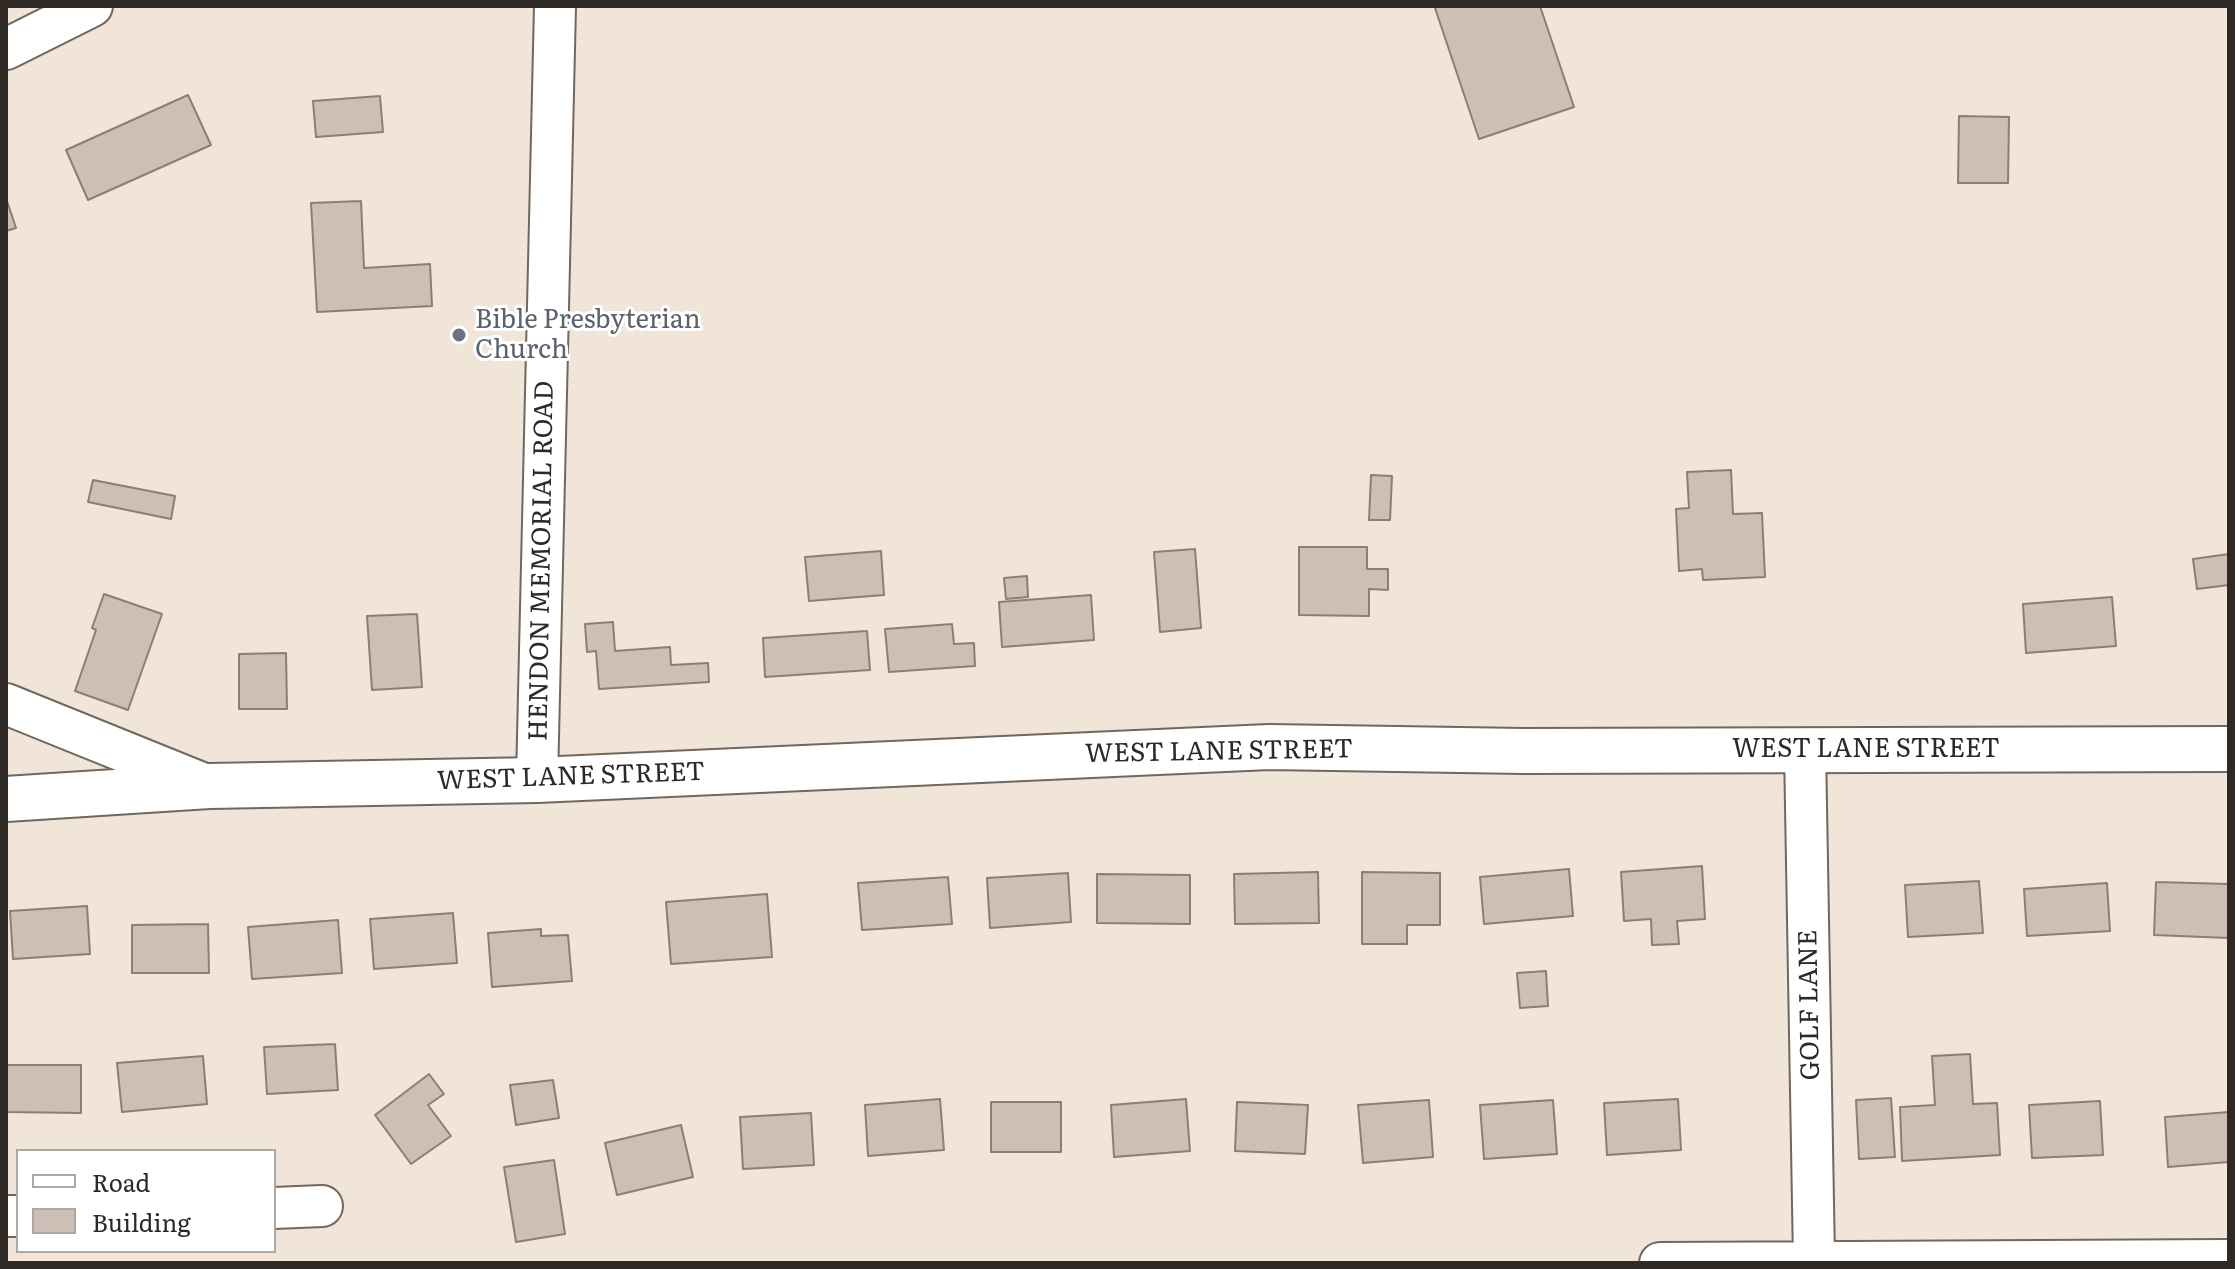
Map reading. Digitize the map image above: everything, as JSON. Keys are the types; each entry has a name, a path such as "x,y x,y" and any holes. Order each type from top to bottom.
{"street":[{"path":"6,49 92,6"},
{"name":"HENDON MEMORIAL ROAD","path":"537,780 555,6"},
{"path":"6,704 209,786"},
{"name":"WEST LANE STREET","path":"6,799 209,786 537,780 1269,747 1523,751 2229,749"},
{"name":"GOLF LANE","path":"1805,749 1806,1261"},
{"path":"276,1208 322,1206"},
{"path":"1660,1263 2229,1260"}],"building":[{"path":"1540,6 1574,107 1479,139 1435,8"},
{"path":"188,95 211,145 88,200 66,150"},
{"path":"380,96 383,132 316,137 313,101"},
{"path":"1959,116 2009,117 2008,183 1958,183"},
{"path":"6,198 16,228 6,231"},
{"path":"361,201 364,268 430,264 432,306 317,312 311,203"},
{"path":"1731,470 1733,514 1762,513 1765,577 1703,580 1702,569 1679,571 1676,509 1689,508 1687,472"},
{"path":"1371,475 1392,476 1390,520 1369,520"},
{"path":"93,480 175,496 171,519 88,502"},
{"path":"1299,547 1367,547 1367,569 1388,569 1388,590 1369,589 1369,616 1299,615"},
{"path":"1195,549 1201,628 1160,632 1154,552"},
{"path":"881,551 884,595 809,601 805,557"},
{"path":"2229,554 2229,585 2197,589 2193,559"},
{"path":"1027,576 1028,597 1006,599 1004,578"},
{"path":"104,594 162,614 128,710 75,691 96,630 92,628"},
{"path":"1091,595 1094,640 1002,647 999,602"},
{"path":"2112,597 2116,646 2026,653 2023,604"},
{"path":"417,614 422,687 372,690 367,616"},
{"path":"613,622 615,651 670,647 671,665 708,663 709,682 599,689 596,651 587,652 585,624"},
{"path":"952,624 954,644 974,643 975,666 889,672 885,629"},
{"path":"867,631 870,670 765,677 763,638"},
{"path":"286,653 287,709 239,709 239,654"},
{"path":"1702,866 1705,919 1677,921 1679,944 1652,945 1651,919 1624,921 1621,872"},
{"path":"1569,869 1573,916 1484,924 1480,877"},
{"path":"1318,872 1319,923 1235,924 1234,874"},
{"path":"1362,872 1440,873 1440,925 1407,925 1407,944 1362,944"},
{"path":"1068,873 1071,922 990,928 987,878"},
{"path":"1097,874 1190,875 1190,924 1097,923"},
{"path":"948,877 952,924 862,930 858,883"},
{"path":"1979,881 1983,933 1908,937 1905,885"},
{"path":"2156,882 2229,884 2229,938 2154,935"},
{"path":"2107,883 2110,931 2027,936 2024,889"},
{"path":"767,894 772,957 671,964 666,902"},
{"path":"87,906 90,954 13,959 10,911"},
{"path":"453,913 457,963 374,969 370,919"},
{"path":"338,920 342,973 252,979 248,927"},
{"path":"208,924 209,973 132,973 132,925"},
{"path":"541,929 541,936 568,935 572,981 492,987 488,933"},
{"path":"1546,971 1548,1006 1520,1008 1517,973"},
{"path":"335,1044 338,1090 267,1094 264,1047"},
{"path":"1970,1054 1973,1104 1997,1103 2000,1155 1902,1161 1900,1107 1935,1105 1932,1056"},
{"path":"203,1056 207,1104 122,1112 117,1063"},
{"path":"7,1065 81,1065 81,1113 7,1112"},
{"path":"429,1074 444,1094 428,1105 451,1136 411,1164 375,1115"},
{"path":"553,1080 559,1118 516,1125 510,1085"},
{"path":"1891,1098 1895,1157 1859,1159 1856,1100"},
{"path":"940,1099 944,1150 868,1156 865,1105"},
{"path":"1186,1099 1190,1151 1114,1157 1111,1105"},
{"path":"1678,1099 1681,1150 1607,1155 1604,1103"},
{"path":"1429,1100 1433,1157 1363,1163 1358,1105"},
{"path":"1553,1100 1557,1154 1484,1159 1480,1105"},
{"path":"2100,1101 2103,1155 2032,1158 2029,1105"},
{"path":"991,1102 1061,1102 1061,1152 991,1152"},
{"path":"1237,1102 1308,1105 1305,1154 1235,1151"},
{"path":"2229,1112 2229,1162 2168,1167 2165,1117"},
{"path":"811,1113 814,1165 743,1169 740,1117"},
{"path":"681,1125 693,1177 617,1195 605,1143"},
{"path":"554,1160 565,1234 516,1242 504,1167"}],"place":[{"name":"Bible Presbyterian Church","path":"459,335"}]}
